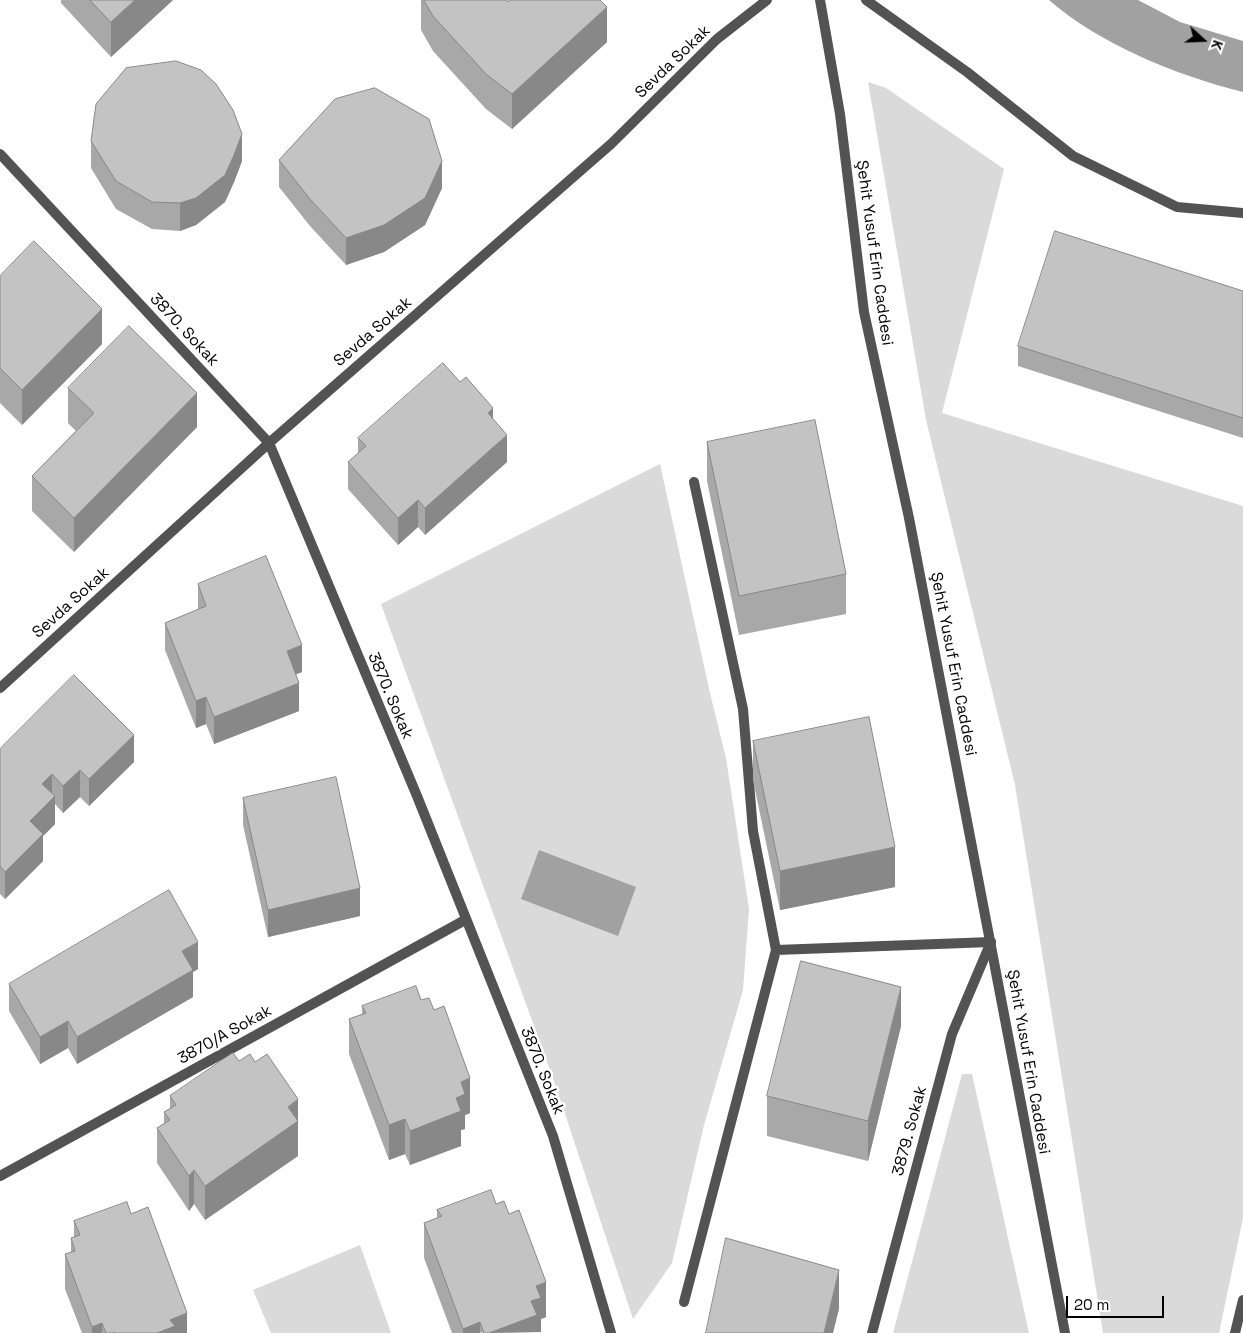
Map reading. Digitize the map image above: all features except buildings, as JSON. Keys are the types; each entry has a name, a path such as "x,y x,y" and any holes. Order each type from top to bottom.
{"street":[{"name":"Sevda Sokak","path":"0,688 269,443 611,144 717,39 767,0"},
{"name":"Şehit Yusuf Erin Caddesi","path":"820,0 840,114 864,312 909,518 1064,1333"},
{"path":"866,0 967,72 1073,156 1176,207 1243,212"},
{"name":"3870. Sokak","path":"0,154 269,443 417,796 553,1136 611,1333"},
{"path":"684,1302 776,950 753,831 743,709 694,482"},
{"name":"3870/A Sokak","path":"0,1176 465,920"},
{"path":"776,950 991,942"},
{"name":"3879. Sokak","path":"872,1333 952,1034 991,942"},
{"path":"1235,1333 1243,1300"}],"shaded area":[{"path":"1049,0 1138,0 1180,22 1243,41 1243,92 1192,77 1140,56 1091,31"},
{"path":"868,82 886,88 1004,169 942,413 1243,506 1243,1218 1219,1333 1103,1333 1015,785 926,420"},
{"path":"660,464 726,758 749,909 743,990 704,1125 672,1263 633,1319 555,1084 381,604"},
{"path":"539,850 636,887 618,936 521,899"},
{"path":"962,1074 972,1074 1029,1333 893,1333"},
{"path":"360,1245 391,1333 271,1333 253,1290"}]}
